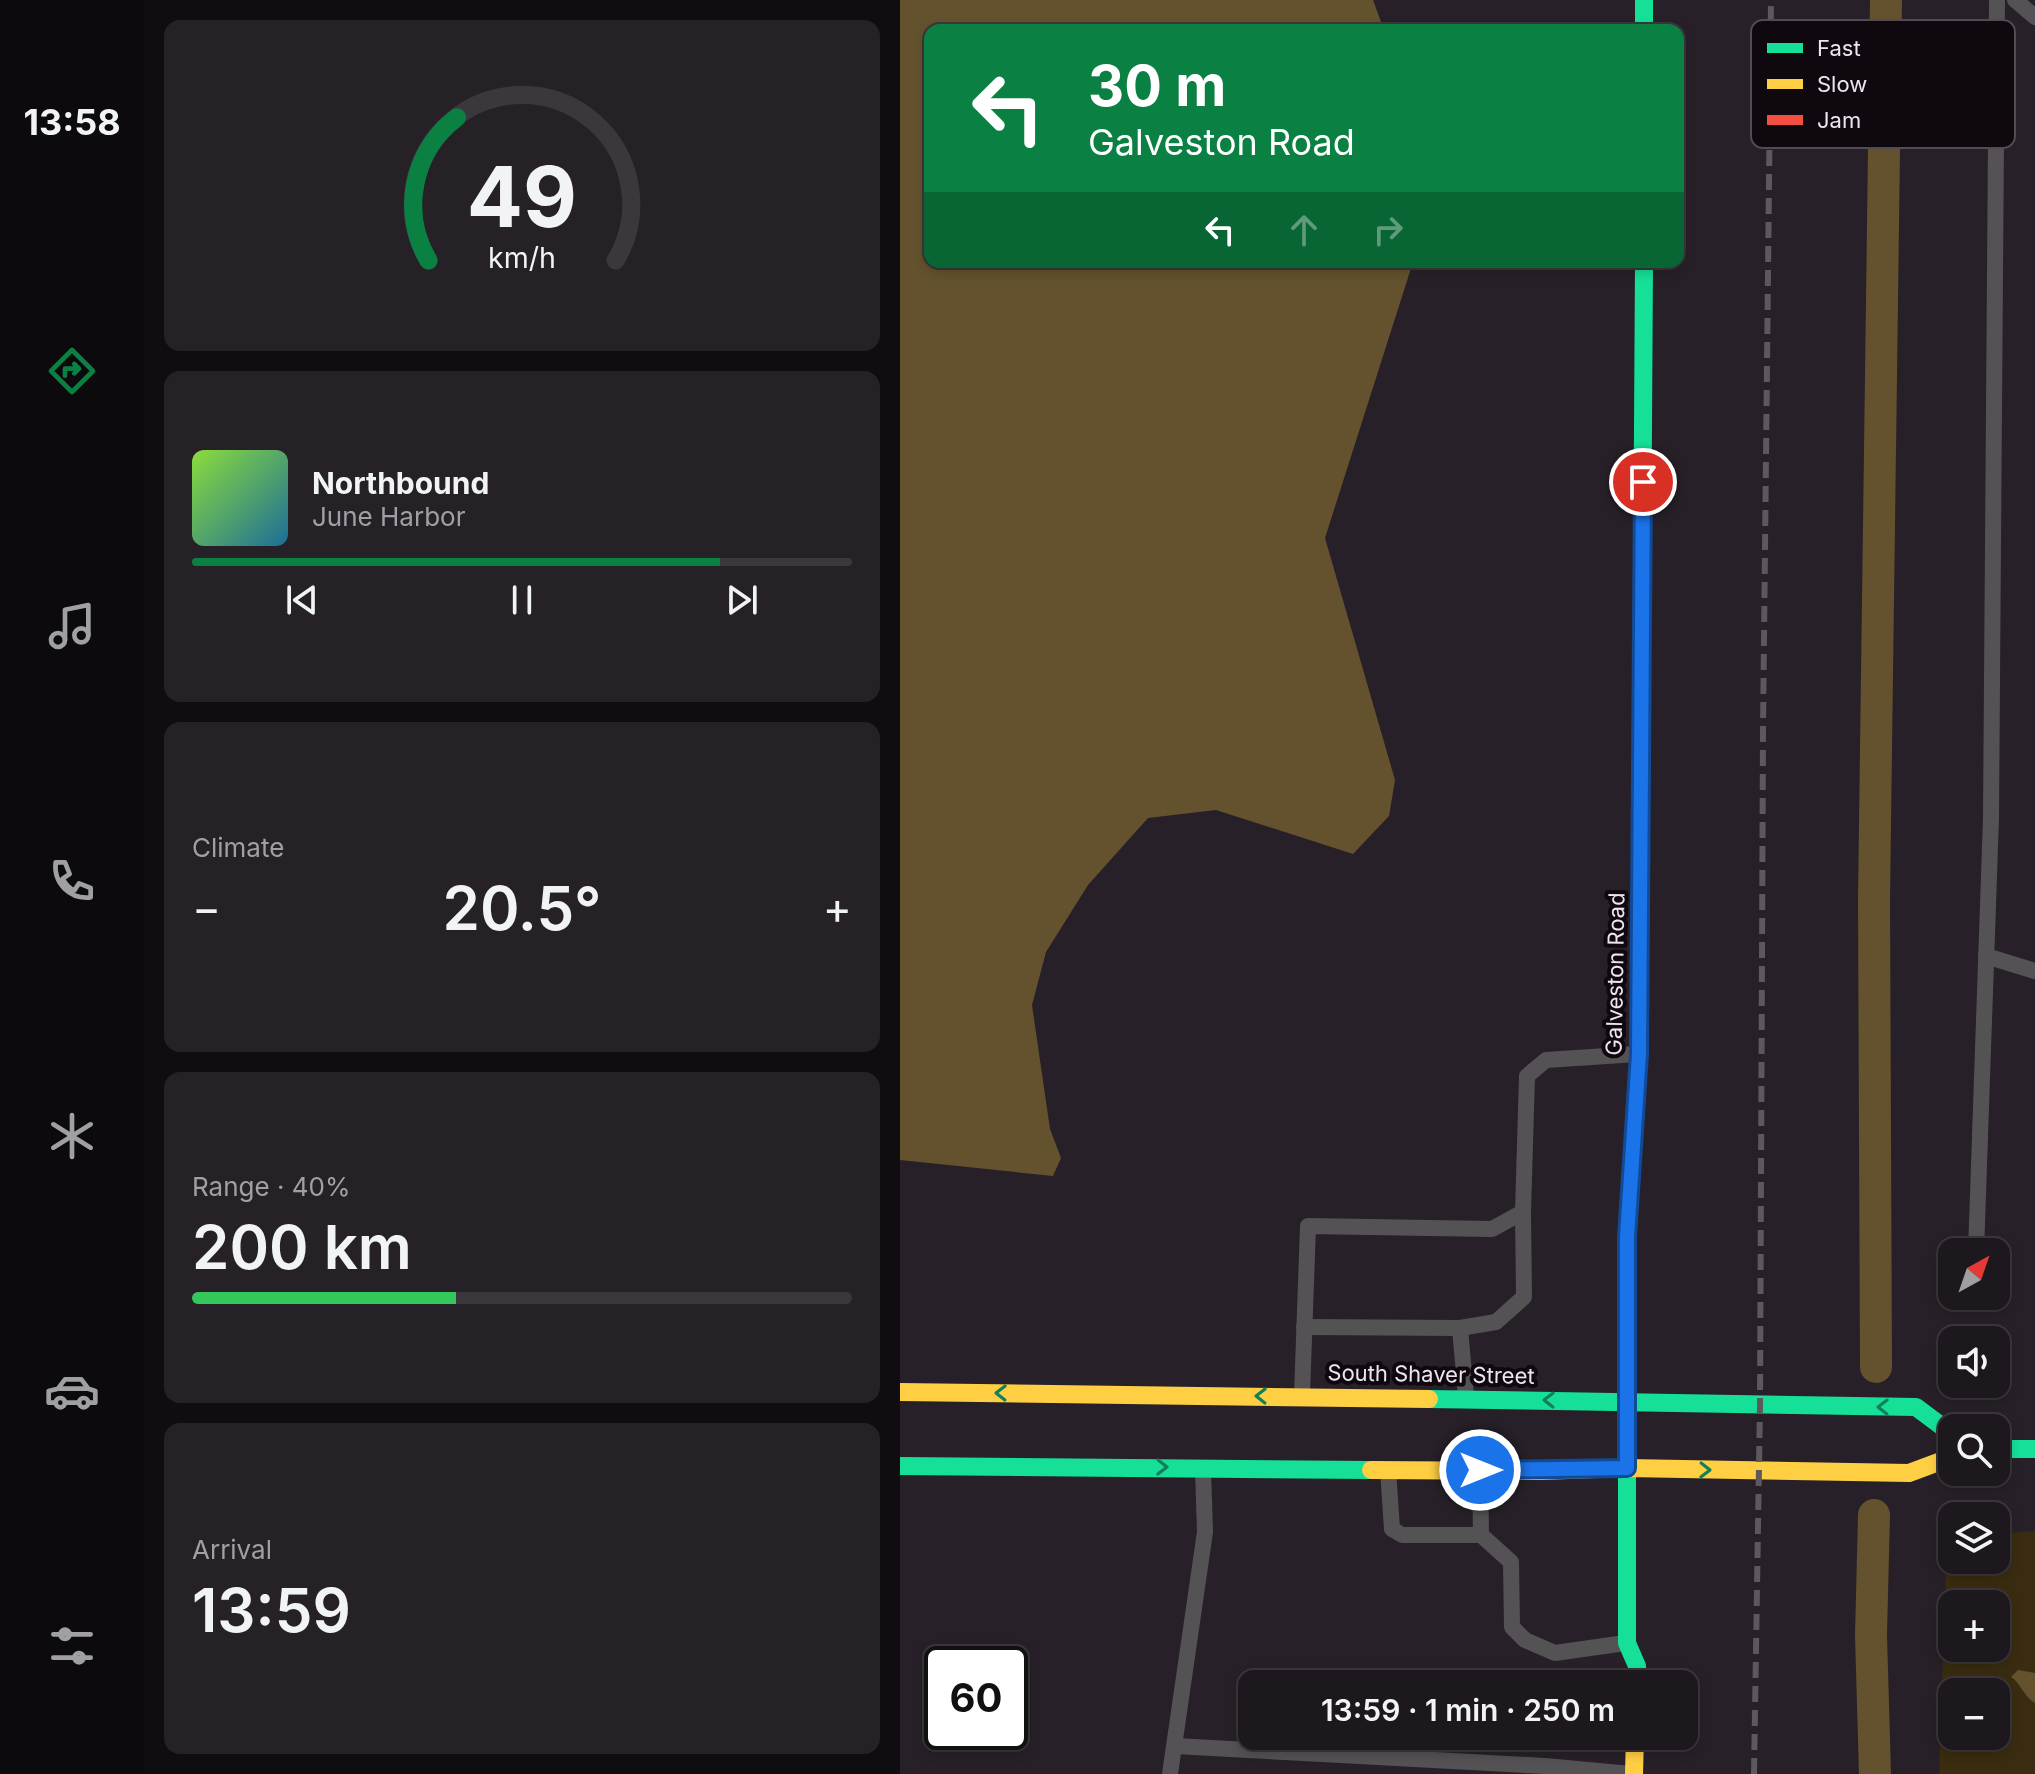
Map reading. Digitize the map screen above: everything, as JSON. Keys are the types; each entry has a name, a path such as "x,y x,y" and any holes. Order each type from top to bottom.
{"main road":[{"path":"1644,0 1644,24"},
{"name":"Galveston Road","path":"1637,1670 1627,1643 1627,1237 1639,1054 1644,268"},
{"name":"South Shaver Street","path":"900,1392 1916,1407 1938,1424"},
{"path":"2010,1449 2035,1449"},
{"path":"900,1466 1480,1470 1627,1468 1909,1473 1938,1462"},
{"path":"1632,1774 1634,1750"}],"lane":[{"path":"1997,0 1997,20"},
{"path":"2015,0 2035,17"},
{"path":"1976,1238 1992,787 1996,148"},
{"path":"1986,956 2035,971"},
{"path":"1304,1327 1460,1328 1496,1322 1524,1297 1527,1076 1546,1060 1639,1054"},
{"path":"1302,1397 1308,1226 1492,1229 1523,1212"},
{"path":"1460,1328 1466,1399"},
{"path":"1170,1774 1205,1532 1202,1468"},
{"path":"1388,1469 1392,1529 1402,1535 1481,1535 1511,1562 1512,1627 1525,1640 1555,1653 1627,1643"},
{"path":"1480,1470 1481,1535"},
{"path":"1175,1746 1545,1766 1632,1774"}],"shaded area":[{"path":"900,0 1373,0 1382,24 924,24 924,268 1411,268 1325,538 1395,780 1389,816 1353,854 1216,810 1148,818 1088,885 1046,952 1032,1005 1050,1129 1061,1158 1053,1176 900,1160"},
{"path":"2035,1531 2035,1774 1939,1774 1940,1750 2010,1750 2010,1678 1942,1678 1943,1662 2010,1662 2010,1590 1945,1590 1946,1574 2010,1574 2010,1533"},
{"path":"2018,1670 2035,1673 2035,1703 2011,1677"}],"waterway":[{"path":"1886,0 1886,20"},
{"path":"1876,1367 1874,899 1884,148"},
{"path":"1874,1515 1871,1635 1875,1774"}],"railway":[{"path":"1771,0 1771,20"},
{"path":"1754,1774 1760,1404 1769,148"}],"traffic: fast":[{"path":"1644,0 1644,24"},
{"path":"1640,917 1644,268"},
{"path":"1627,1293 1627,1643 1637,1670"},
{"path":"1429,1399 1916,1407 1938,1424"},
{"path":"2010,1449 2035,1449"},
{"path":"900,1466 1371,1470"}],"traffic: slow":[{"path":"900,1392 1429,1399"},
{"path":"1371,1470 1627,1468 1909,1473 1938,1462"},
{"path":"1634,1774 1635,1750"}],"traffic: jam":[{"path":"1627,1293 1627,1237 1639,1054 1640,917"}],"route":[{"path":"1480,1470 1627,1468 1627,1237 1639,1054 1643,482"}]}
